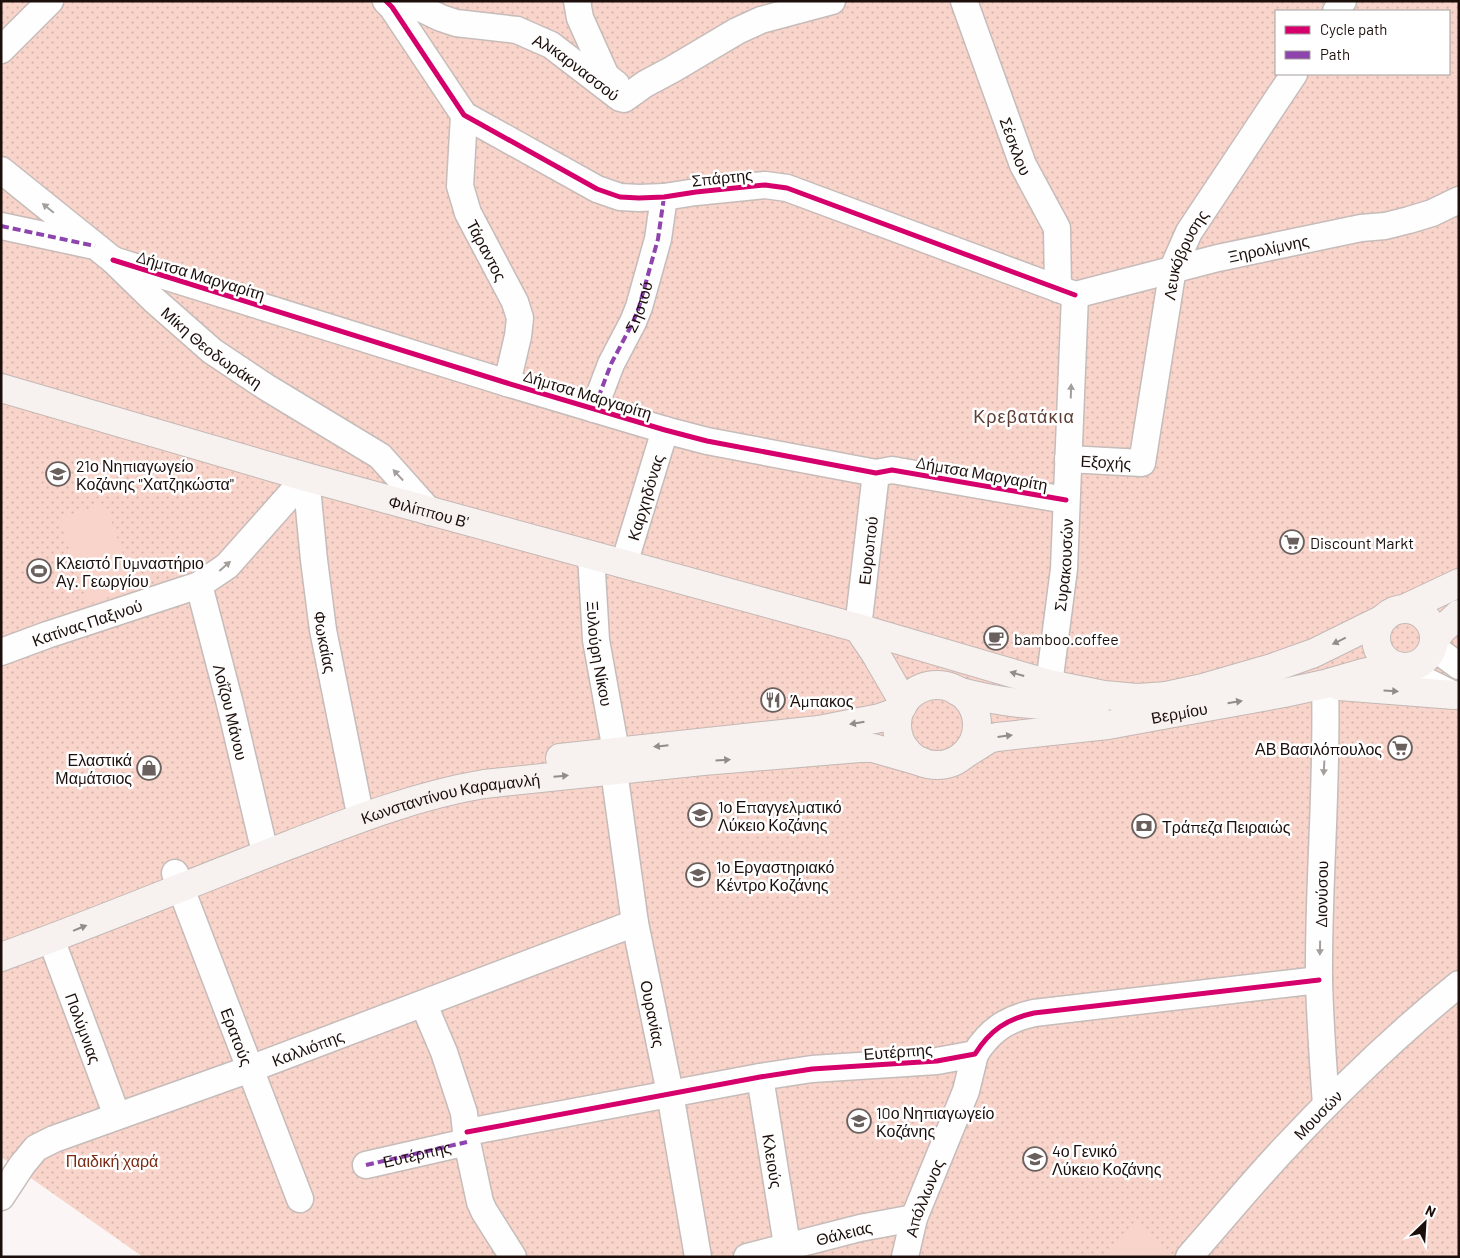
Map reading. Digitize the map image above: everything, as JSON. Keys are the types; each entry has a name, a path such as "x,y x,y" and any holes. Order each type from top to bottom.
{"main road":[{"name":"Φιλίππου Β'","path":"1,388 306,477 858,628 1049,684 1104,695 1137,698 1168,696"},
{"name":"Βερμίου","path":"950,688 993,700 1041,706 1092,705 1168,696 1272,668 1306,656 1459,583"},
{"path":"1434,643 1431,624 1426,618 1412,610 1394,614 1377,632 1377,646 1385,659 1403,667 1415,666 1426,658 1443,629 1459,614"},
{"path":"858,628 875,652 903,705"},
{"path":"912,644 950,688 963,695 972,706 977,726 971,746 956,760 942,764 922,762 908,752 901,742 898,724 903,705 919,690 931,686 950,688"},
{"name":"Βερμίου","path":"962,756 989,739 997,737 1108,725 1261,698 1325,684 1363,673 1403,667"},
{"path":"1325,684 1381,691 1456,695"},
{"name":"Κωνσταντίνου Καραμανλή","path":"1,937 456,789 615,761 819,730 880,718 894,713 903,705"},
{"name":"Κωνσταντίνου Καραμανλή","path":"1,957 51,939 262,840 415,784 482,767 615,761 704,761 860,748 880,750 922,762"}],"street":[{"path":"1,50 50,1"},
{"path":"577,1 580,18 606,76 630,96"},
{"name":"Αλικαρνασσού","path":"389,4 405,3 456,23 516,30 551,45 620,98 624,99 645,84 737,30 760,20 832,1"},
{"name":"Σέσκλου","path":"964,1 1023,165 1057,228 1067,292"},
{"path":"389,4 464,115"},
{"name":"Λευκόβρυσης","path":"1142,463 1173,268 1189,232 1293,75"},
{"name":"Σπάρτης","path":"464,115 597,188 620,197 664,197 765,185 787,188 1067,292"},
{"name":"Τάραντος","path":"464,115 460,186 463,200 508,287 520,318 518,336 507,383"},
{"name":"Μίκη Θεοδωράκη","path":"1,170 104,253 212,351 266,387 380,456 430,512"},
{"name":"Σηστού","path":"594,408 611,364 639,308 658,239 664,197"},
{"name":"Ξηρολίμνης","path":"1067,292 1351,230 1409,220 1432,213 1459,200"},
{"name":"Δήμτσα Μαργαρίτη","path":"1,226 104,253 507,383 707,441 876,473 892,470 1066,500"},
{"name":"Συρακουσών","path":"1049,684 1064,568 1068,458 1067,292"},
{"name":"Καρχηδόνας","path":"624,564 665,430"},
{"name":"Εξοχής","path":"1068,458 1142,463"},
{"name":"Ευρωπού","path":"858,628 876,473"},
{"name":"Κατίνας Παξινού","path":"1,652 199,584 227,566 306,477"},
{"name":"Φωκαίας","path":"306,477 323,630 358,804"},
{"name":"Ξυλούρη Νίκου","path":"591,555 596,640 615,761"},
{"name":"Λοΐζου Μάνου","path":"199,584 228,695 262,840"},
{"path":"1434,643 1459,666"},
{"path":"1403,667 1422,679 1456,695"},
{"name":"Διονύσου","path":"1325,684 1326,722 1319,980 1326,1105"},
{"name":"Ουρανίας","path":"615,761 635,924 670,1093 698,1257"},
{"name":"Ερατούς","path":"178,881 300,1199"},
{"name":"Καλλιόπης","path":"1,1197 22,1165 36,1148 54,1139 424,1005 635,924"},
{"name":"Πολύμνιας","path":"51,939 117,1116"},
{"path":"975,1054 985,1038 1002,1025 1021,1016 1034,1013 1319,980"},
{"name":"Μουσών","path":"1189,1257 1280,1152 1326,1105 1429,1008 1459,984"},
{"path":"424,1005 456,1087 464,1113 480,1202 513,1257"},
{"name":"Ευτέρπης","path":"366,1165 467,1137 670,1093 812,1069 929,1062 975,1054"},
{"name":"Απόλλωνος","path":"905,1257 914,1218 966,1091 975,1054"},
{"name":"Κλειούς","path":"760,1077 787,1245"},
{"name":"Θάλειας","path":"747,1257 787,1245 914,1218"}],"green space":[{"name":"Παιδική χαρά","path":"1,1 1459,1 1459,1257 143,1257 1,1157"},
{"path":"105,503 135,588 88,604 59,519"},
{"path":"1135,1221 1168,1251 1163,1257 1103,1257"}],"marked path":[{"path":"594,409 611,364 639,307 658,239 664,197"},
{"path":"1,226 95,246"},
{"path":"366,1165 467,1142"}],"cycle path":[{"path":"386,1 392,7 464,115 597,189 620,197 639,198 664,197 765,185 787,188 1075,295"},
{"path":"113,260 507,383 707,441 876,473 892,470 1066,500"},
{"path":"467,1132 812,1069 937,1061 975,1054 987,1038 1007,1022 1034,1013 1319,980"}],"place":[{"name":"21ο Νηπιαγωγείο Κοζάνης \"Χατζηκώστα\"","path":"58,474"},
{"name":"Discount Markt","path":"1292,542"},
{"name":"Κλειστό Γυμναστήριο Αγ. Γεωργίου","path":"39,571"},
{"name":"bamboo.coffee","path":"996,638"},
{"name":"Άμπακος","path":"773,700"},
{"name":"ΑΒ Βασιλόπουλος","path":"1400,748"},
{"name":"Ελαστικά Μαμάτσιος","path":"149,768"},
{"name":"1ο Επαγγελματικό Λύκειο Κοζάνης","path":"700,815"},
{"name":"Τράπεζα Πειραιώς","path":"1144,826"},
{"name":"1ο Εργαστηριακό Κέντρο Κοζάνης","path":"698,875"},
{"name":"10ο Νηπιαγωγείο Κοζάνης","path":"859,1121"},
{"name":"4ο Γενικό Λύκειο Κοζάνης","path":"1035,1159"}],"district":[{"name":"Κρεβατάκια","path":"1024,416"}]}
